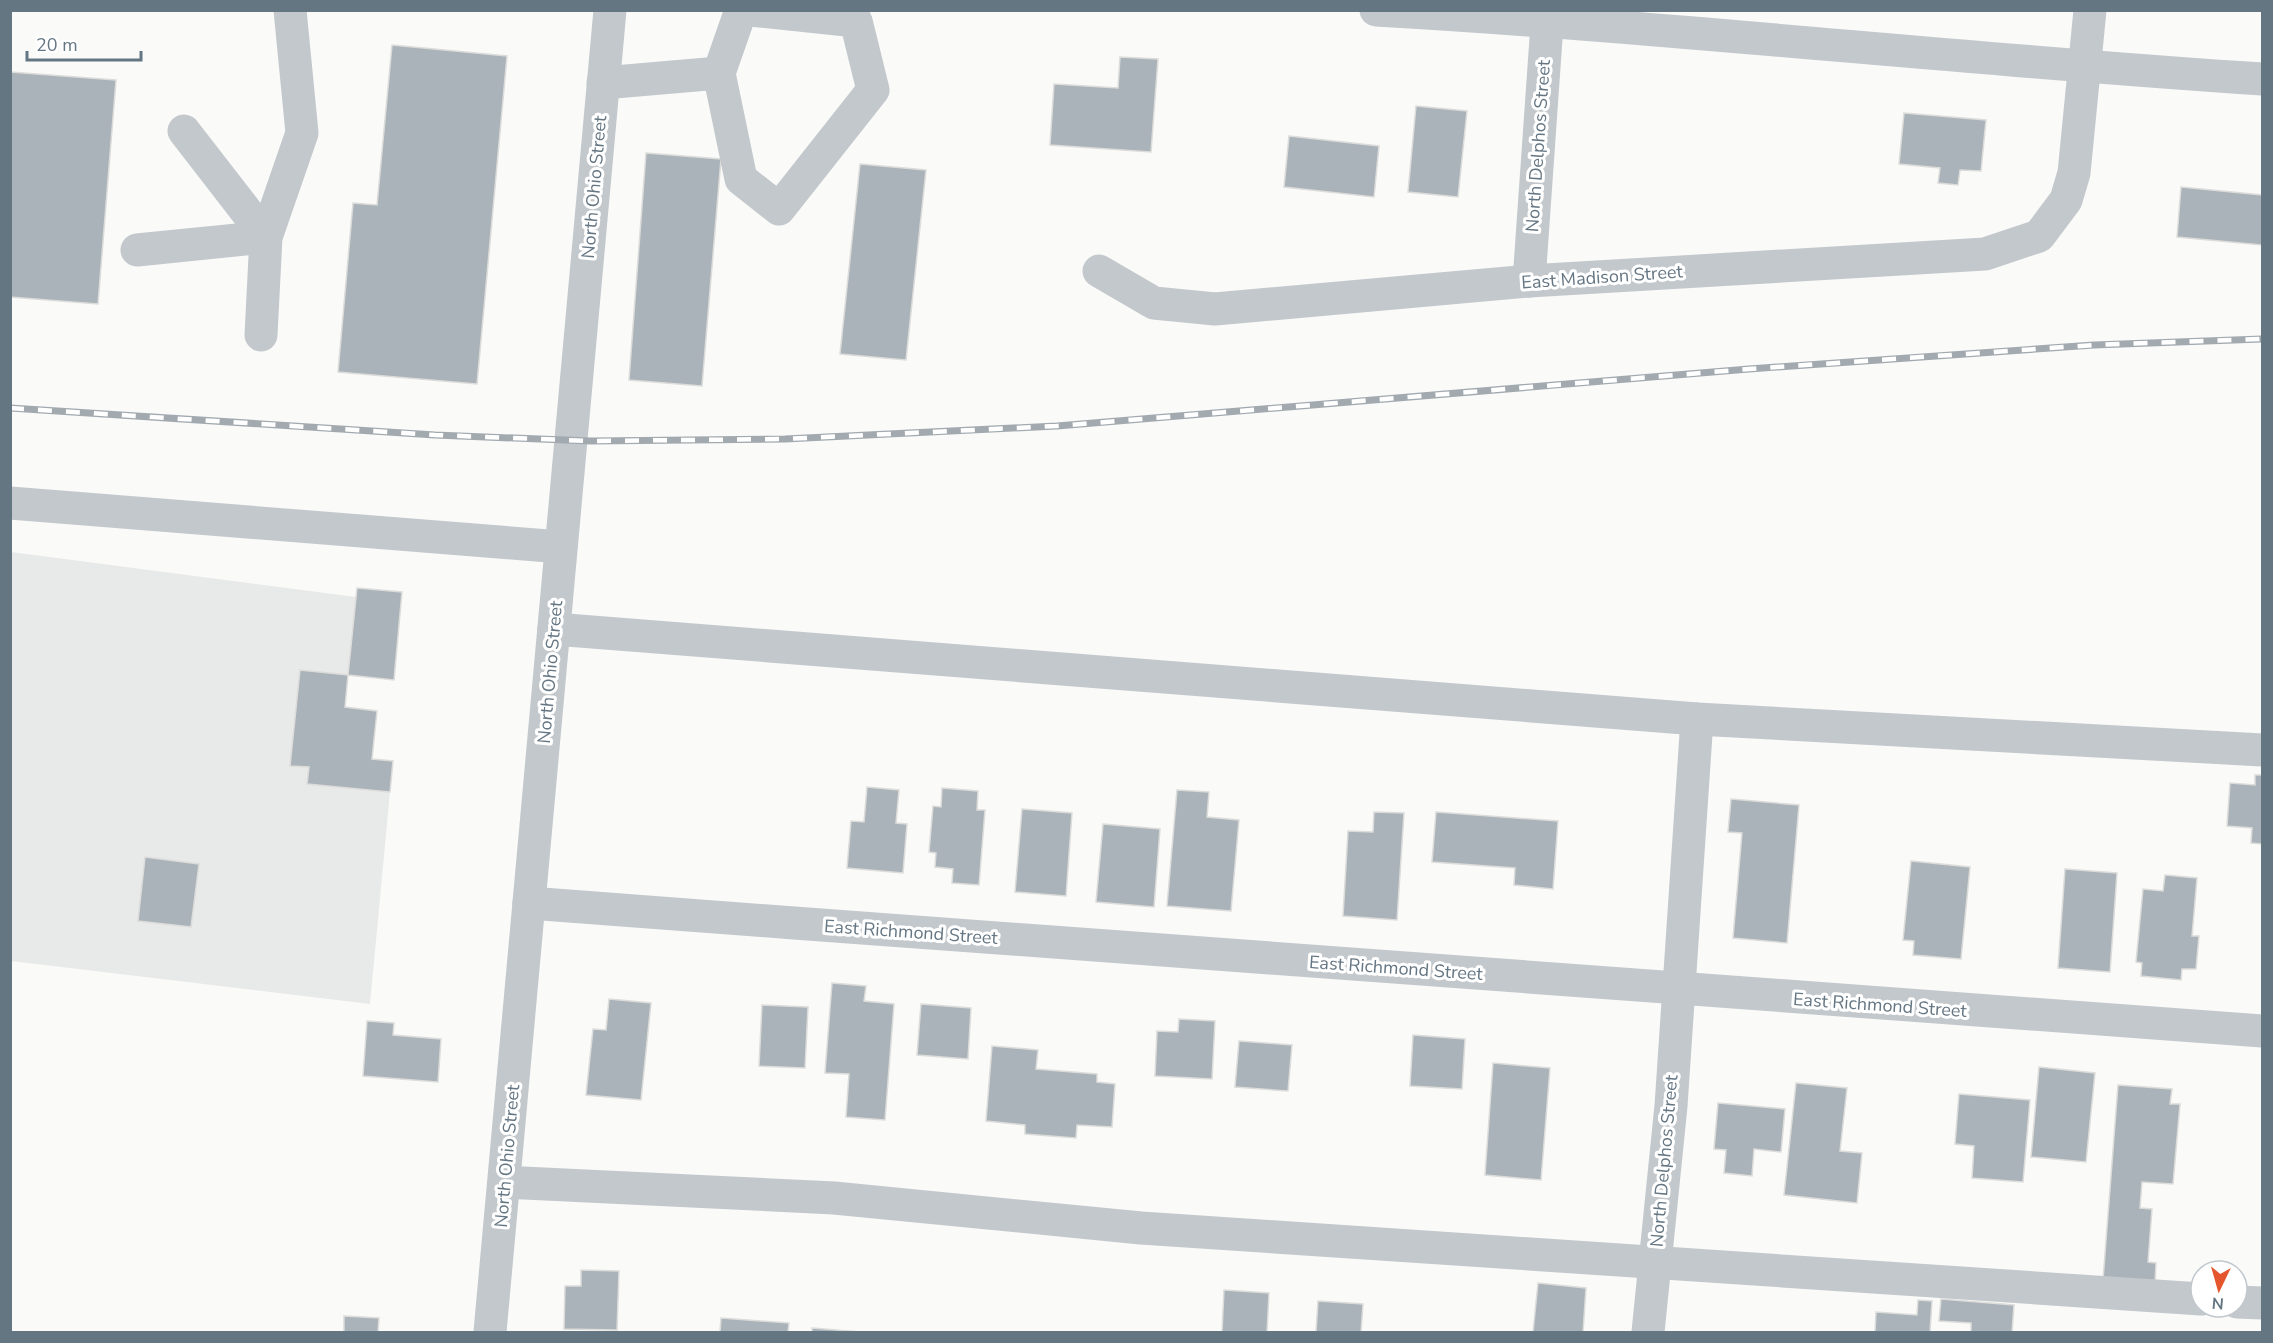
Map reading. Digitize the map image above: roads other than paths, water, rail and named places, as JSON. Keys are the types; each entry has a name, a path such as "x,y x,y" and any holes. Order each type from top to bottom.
{"street":[{"path":"261,335 266,237 302,133 290,10"},
{"name":"North Ohio Street","path":"490,1332 610,10"},
{"path":"741,10 719,72 741,179 779,209 873,90 856,21 750,10"},
{"path":"1376,10 1547,15 2084,67 2262,79"},
{"name":"East Madison Street","path":"1099,271 1154,303 1215,309 1529,281 1985,254 2039,236 2066,200 2074,173 2090,10"},
{"name":"North Delphos Street","path":"1529,281 1547,15"},
{"path":"603,83 719,72"},
{"path":"184,131 266,237"},
{"path":"137,250 266,237"},
{"path":"10,503 561,547"},
{"path":"554,629 1697,719 2262,750"},
{"name":"North Delphos Street","path":"1648,1332 1671,1106 1697,719"},
{"name":"East Richmond Street","path":"529,903 1922,1009 2262,1031"},
{"path":"504,1182 834,1198 1141,1228 2189,1298"}],"railway":[{"path":"10,408 435,435 591,441 785,439 1057,426 1749,369 2094,345 2262,339"}]}
